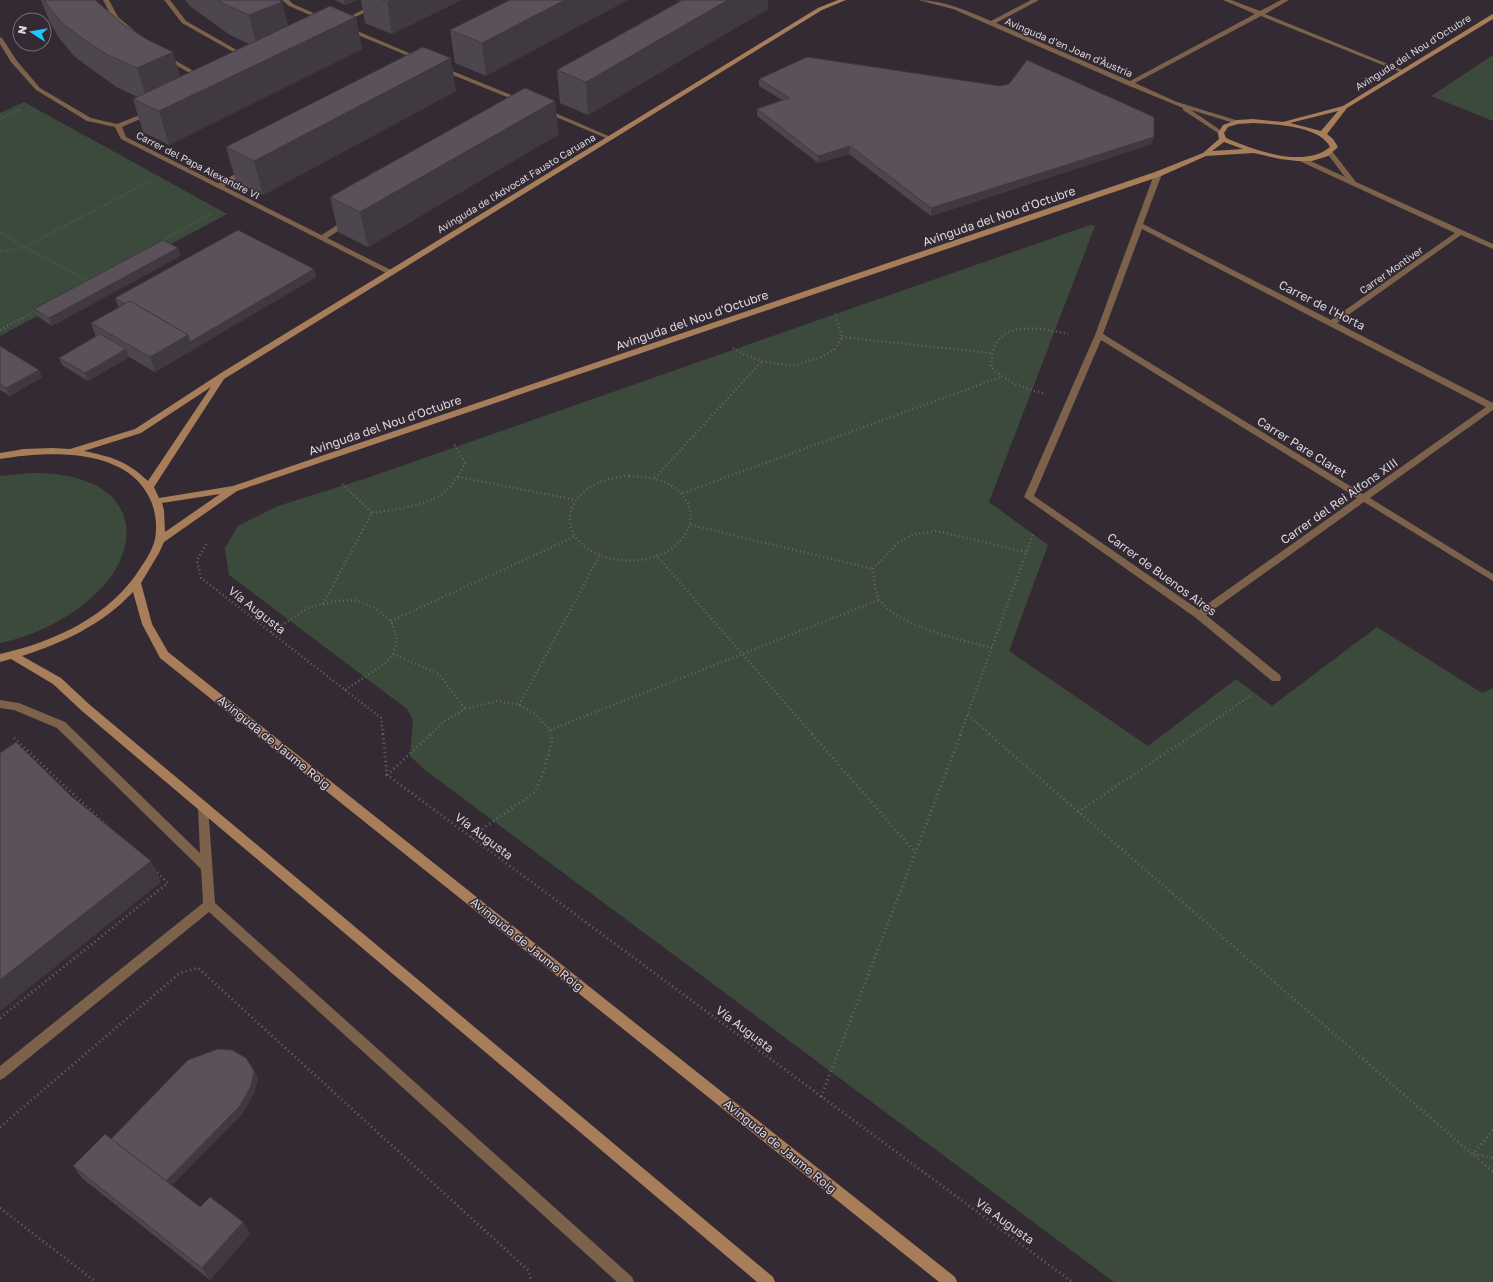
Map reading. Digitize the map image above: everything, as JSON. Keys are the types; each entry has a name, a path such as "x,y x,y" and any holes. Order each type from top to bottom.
{"street":[{"path":"106,0 115,18 139,38"},
{"path":"167,0 184,22 255,62"},
{"path":"285,0 291,5 425,61"},
{"path":"333,23 388,0"},
{"name":"Avinguda de l'Advocat Fausto Caruana","path":"820,8 825,0"},
{"name":"Avinguda de l'Advocat Fausto Caruana","path":"73,451 138,431 224,375 820,8 843,0"},
{"name":"Avinguda d'en Joan d'Àustria","path":"921,0 955,8"},
{"name":"Avinguda d'en Joan d'Àustria","path":"943,0 955,8 990,24 1129,84 1175,102 1237,122"},
{"path":"990,24 1036,0"},
{"path":"1226,0 1402,71"},
{"path":"1129,84 1286,0"},
{"name":"Avinguda del Nou d'Octubre","path":"1280,124 1345,107 1493,16"},
{"path":"0,39 14,62 38,89 90,120 118,126 156,110"},
{"path":"157,52 212,83"},
{"path":"440,68 447,64"},
{"path":"432,68 440,68 610,138"},
{"name":"Avinguda d'en Joan d'Àustria","path":"1175,102 1222,136"},
{"path":"536,108 549,105"},
{"name":"Avinguda del Nou d'Octubre","path":"1323,134 1345,107"},
{"path":"1222,136 1252,151 1299,159 1323,156 1330,152 1334,147 1331,140 1323,134 1299,126 1259,121 1237,122"},
{"name":"Avinguda del Nou d'Octubre","path":"1205,154 1222,136 1225,126 1237,122"},
{"name":"Carrer del Papa Alexandre VI","path":"118,126 123,138 391,272"},
{"name":"Avinguda del Nou d'Octubre","path":"157,501 234,489 1158,174 1205,154 1252,151"},
{"path":"1330,152 1354,184"},
{"path":"1299,159 1493,247"},
{"path":"218,186 252,168"},
{"path":"1071,399 1098,338 1158,174"},
{"path":"321,238 355,218"},
{"name":"Carrer de l'Horta","path":"1139,225 1493,406"},
{"name":"Carrer Montiver","path":"1332,323 1461,232"},
{"name":"Carrer Pare Claret","path":"1098,338 1493,578"},
{"name":"Avinguda de l'Advocat Fausto Caruana","path":"149,487 224,375"},
{"name":"Carrer de Buenos Aires","path":"1071,399 1029,497 1199,615 1276,678"},
{"name":"Carrer del Rei Alfons XIII","path":"1199,615 1493,406"},
{"path":"0,456 35,450 73,451 105,457 126,467 139,476 149,487 157,501 162,521 160,540 155,553 136,583 118,601 92,621 64,637 13,656 0,658"},
{"name":"Avinguda del Nou d'Octubre","path":"160,540 234,489"},
{"name":"Avinguda de Jaume Roig","path":"136,583 147,624 164,655 950,1282"},
{"path":"13,656 57,681 203,806 768,1282"},
{"path":"0,704 15,706 60,725 206,867"},
{"path":"203,806 209,905 623,1280"},
{"path":"0,1074 209,905"}],"path":[{"path":"0,118 18,110"},
{"path":"0,252 24,247 152,181"},
{"path":"158,243 214,212 208,208"},
{"path":"0,233 89,282 82,286"},
{"path":"0,330 41,308"},
{"path":"728,345 745,355 762,361 791,366 819,358 834,350 842,337 833,309"},
{"path":"1071,399 1016,387 1000,377 991,367 990,353 999,337 1010,331 1029,328 1098,338"},
{"path":"842,337 990,353"},
{"path":"655,478 762,361"},
{"path":"683,492 1000,377"},
{"path":"322,604 372,513 420,503 444,493 458,477 465,463 452,441"},
{"path":"629,476 655,478 670,484 683,492 692,508 691,525 681,541 656,555 622,560 600,555 590,550 574,537 569,527 570,512 576,500 590,487 605,480 629,476"},
{"path":"458,477 576,500"},
{"path":"339,481 372,513"},
{"name":"Vía Augusta","path":"217,502 224,512 197,561 201,578 381,718 387,775 1072,1282"},
{"path":"821,1097 968,715 1026,552 1044,507"},
{"path":"691,525 873,569"},
{"path":"992,648 905,620 887,609 879,600 874,586 873,569 898,543 914,534 937,531 1026,552"},
{"path":"390,621 574,537"},
{"path":"519,705 600,555"},
{"path":"656,555 915,852"},
{"path":"271,632 310,607 322,604 336,601 356,600 376,608 390,621 396,639 393,654 383,665 345,690"},
{"path":"550,730 879,600"},
{"path":"393,654 438,674 466,709"},
{"path":"1078,812 1276,678"},
{"path":"387,775 442,723 466,709 497,700 519,705 536,715 550,730 552,742 549,758 535,792 471,837"},
{"path":"968,715 1493,1172"},
{"path":"8,734 110,829"},
{"path":"0,1018 168,883 151,866"},
{"path":"0,1127 180,973 198,968 529,1270 531,1282"},
{"path":"1473,1154 1493,1130"},
{"path":"1473,1154 1493,1158"},
{"path":"0,1208 96,1282"}],"green space":[{"path":"1493,55 1493,121 1431,96"},
{"path":"24,102 227,214 0,336 0,113"},
{"path":"1090,225 1095,226 989,502 1048,545 1009,651 1148,746 1236,679 1272,706 1377,627 1482,693 1493,688 1493,1282 1114,1282 425,770 410,756 413,720 407,709 229,575 225,548 238,526 278,506 367,478"},
{"path":"31,473 55,474 78,478 107,492 117,503 123,514 126,527 126,540 123,553 109,579 99,591 87,601 60,620 45,628 0,643 0,476"}],"building":[{"path":"44,0 95,0 124,25 148,40 173,52 137,68 108,55 83,39 63,24"},
{"path":"218,0 279,0 282,2 249,15"},
{"path":"510,0 565,0 482,43 450,30"},
{"path":"683,0 728,0 586,82 557,70"},
{"path":"330,6 356,17 159,111 133,99"},
{"path":"423,47 451,58 254,161 226,147"},
{"path":"807,57 1000,86 1009,84 1027,60 1154,117 1154,137 931,208 850,146 818,156 757,109 789,98 759,79"},
{"path":"525,88 555,101 360,212 330,197"},
{"path":"238,230 314,269 190,342 188,335 130,301 125,304 115,298"},
{"path":"163,240 178,248 49,318 34,309"},
{"path":"130,301 188,335 150,357 91,323"},
{"path":"100,334 126,349 85,373 59,358"},
{"path":"0,346 39,370 6,388 0,384"},
{"path":"16,742 71,796 151,861 0,980 0,753"},
{"path":"218,1049 232,1050 246,1058 254,1071 251,1086 240,1106 166,1181 111,1139 188,1060"},
{"path":"105,1134 200,1207 210,1197 243,1222 202,1268 73,1166"}]}
